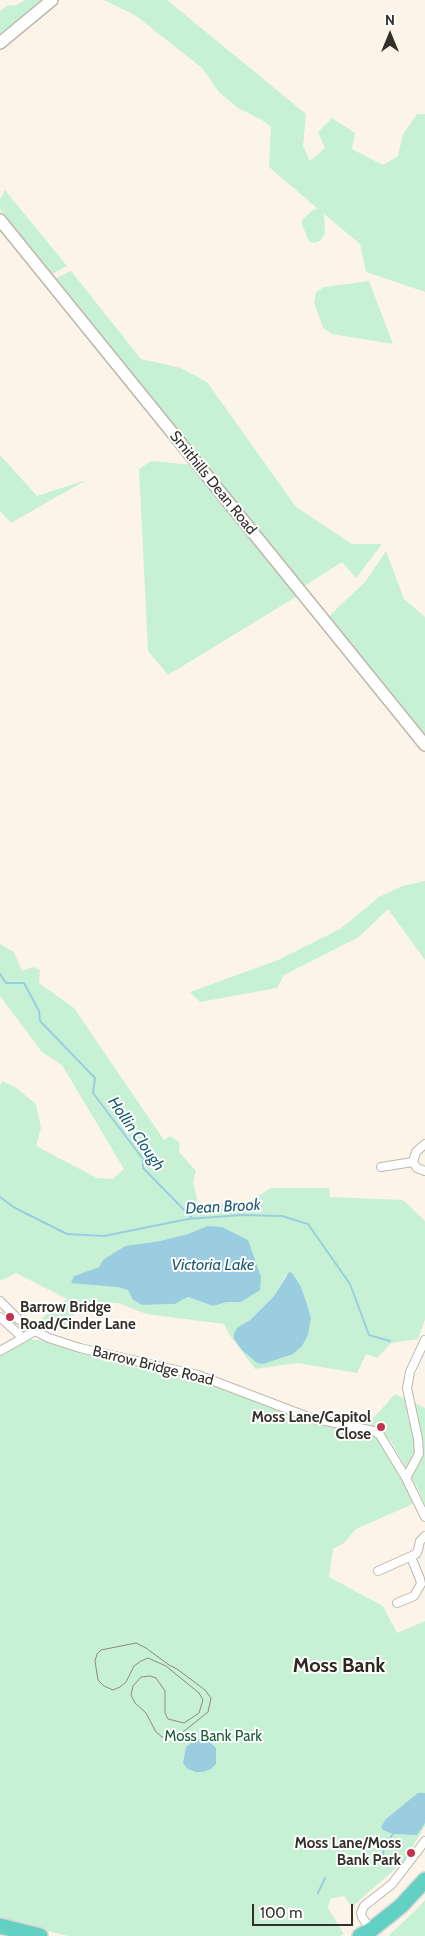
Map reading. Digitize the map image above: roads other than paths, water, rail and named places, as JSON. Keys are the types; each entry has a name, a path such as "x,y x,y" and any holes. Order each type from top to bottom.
{"highway":[{"path":"371,1935 425,1880"},
{"path":"371,1935 406,1912 425,1891"},
{"path":"0,1926 40,1936"},
{"path":"0,1935 4,1936"}],"street":[{"path":"0,43 52,0"},
{"name":"Smithills Dean Road","path":"0,220 425,745"},
{"path":"413,1162 416,1152 425,1144"},
{"path":"381,1166 413,1162"},
{"path":"413,1162 417,1168 425,1171"},
{"name":"Barrow Bridge Road","path":"0,1301 18,1319 49,1338 80,1348 198,1375 311,1418 374,1431 380,1435 406,1478 425,1518"},
{"path":"0,1317 23,1338"},
{"path":"0,1351 35,1331"},
{"path":"406,1478 419,1454 418,1439 407,1388 410,1372 425,1340"},
{"path":"378,1571 411,1557 418,1550 420,1541 425,1536"},
{"path":"397,1603 414,1596 420,1584 420,1579 411,1557"},
{"path":"371,1935 361,1913 364,1906 392,1884 425,1841"}],"water":[{"name":"Victoria Lake","path":"207,1226 222,1227 248,1240 261,1277 260,1290 241,1302 227,1302 213,1306 188,1297 175,1304 142,1305 133,1300 128,1290 117,1287 71,1283 74,1276 99,1267 103,1260 125,1246 160,1241 188,1234"},
{"path":"289,1272 292,1273 301,1287 306,1301 311,1318 308,1335 302,1346 293,1354 263,1364 257,1363 242,1350 234,1339 234,1334 237,1328 250,1320 274,1296"},
{"path":"197,1738 210,1742 216,1748 216,1764 211,1769 203,1772 188,1769 183,1763 186,1747"},
{"path":"418,1793 425,1793 425,1823 417,1835 393,1834 383,1830 381,1827 386,1819"}],"waterway":[{"name":"Hollin Clough","path":"0,974 6,983 24,983 39,1011 40,1021 95,1078 93,1093 143,1159 143,1168 192,1218"},
{"name":"Dean Brook","path":"0,1197 15,1208 67,1234 104,1236 188,1219 242,1215 282,1216 308,1224 350,1284 369,1335 390,1341"},
{"path":"379,1860 383,1855 384,1847 393,1834"},
{"path":"318,1893 325,1878"}],"tram line":[{"path":"136,1643 177,1669 205,1690 211,1698 208,1712 178,1736 170,1739 162,1737 156,1732 146,1713 135,1703 131,1695 133,1686 141,1677 150,1676 156,1678 165,1691 165,1713 168,1719 184,1723 199,1713 203,1700 199,1693 166,1666 148,1658 141,1661 134,1666 126,1682 113,1690 104,1686 98,1680 95,1661 97,1654 101,1650 136,1643"}],"place":[{"name":"Barrow Bridge Road/Cinder Lane","path":"10,1317"},
{"name":"Moss Lane/Capitol Close","path":"381,1427"},
{"name":"Moss Lane/Moss Bank Park","path":"411,1853"}],"district":[{"name":"Moss Bank","path":"339,1666"}],"park label":[{"name":"Moss Bank Park","path":"213,1737"}]}
